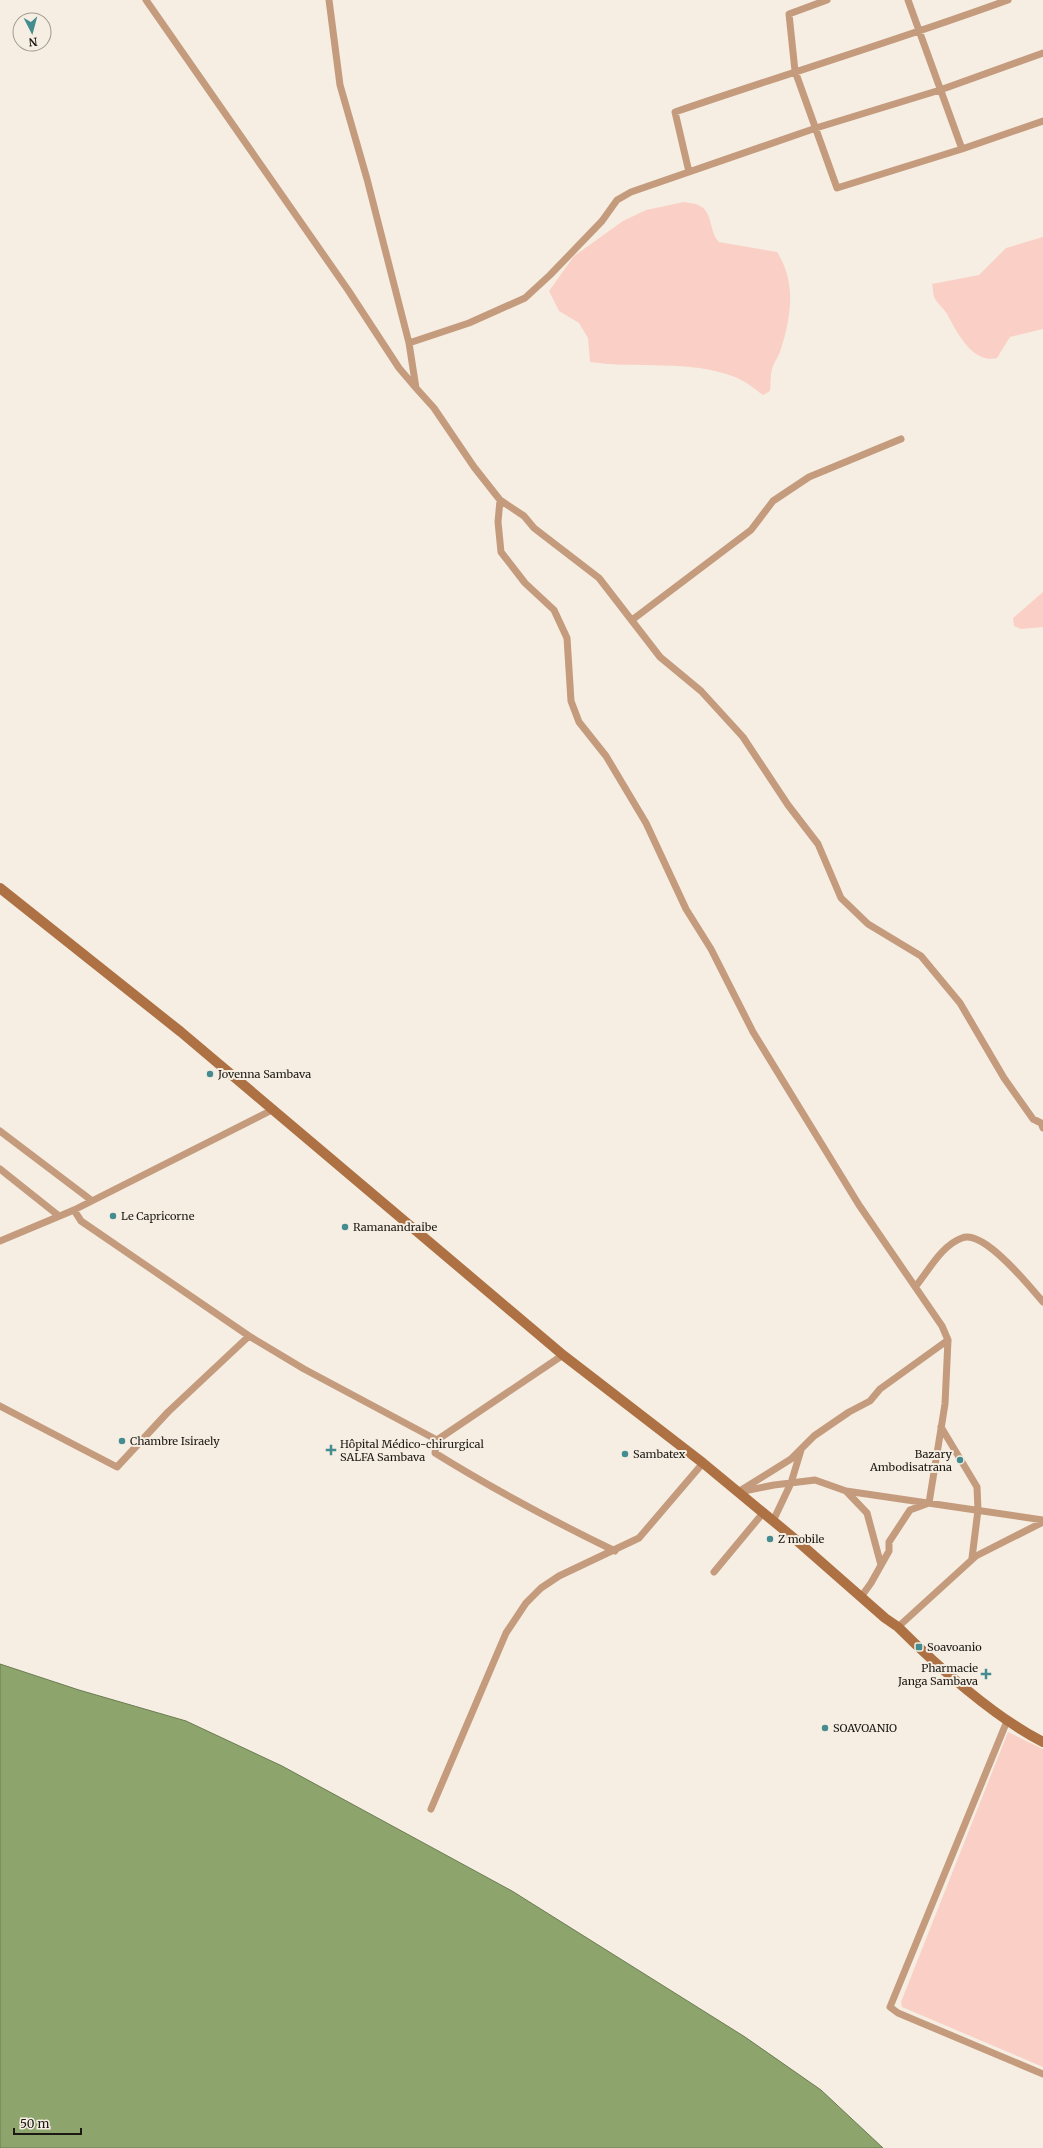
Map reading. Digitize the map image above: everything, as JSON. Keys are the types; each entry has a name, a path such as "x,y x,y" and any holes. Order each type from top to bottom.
{"main road":[{"path":"0,888 181,1032 274,1109 563,1355 703,1463 773,1521 898,1627 974,1696 1007,1721 1043,1742"}],"street":[{"path":"146,0 348,290 399,368 434,408 474,467 500,500 524,516 534,528 599,578 660,657 701,691 744,737 788,805 818,844 841,898 868,924 921,956 960,1003 1004,1078 1033,1119 1042,1124"},
{"path":"329,0 340,85 367,179 409,343 416,388"},
{"path":"827,0 789,14 796,71 837,188 962,149 1043,121"},
{"path":"908,0 962,149"},
{"path":"689,172 675,112 796,71 919,33 1008,0"},
{"path":"409,343 469,323 525,298 550,275 602,221 617,200 630,192 816,128 940,90 1043,53"},
{"path":"632,620 751,530 774,501 809,477 901,439"},
{"path":"500,500 498,522 501,552 525,584 554,610 567,638 571,701 579,722 606,756 646,823 686,909 714,956 753,1032 859,1205 916,1286 942,1326 948,1340 945,1404 929,1503"},
{"path":"0,1241 74,1210 91,1200 274,1109"},
{"path":"0,1131 91,1200"},
{"path":"0,1169 59,1216"},
{"path":"74,1210 81,1221 249,1336 304,1369 437,1440"},
{"path":"916,1286 944,1251 963,1237 971,1237 987,1245 1009,1264 1043,1302"},
{"path":"0,1406 117,1467 168,1412 249,1336"},
{"path":"738,1492 791,1459 814,1436 849,1412 870,1401 880,1389 948,1340"},
{"path":"563,1355 437,1440 435,1453 471,1476 550,1519 615,1551"},
{"path":"941,1427 977,1487 978,1510 972,1558"},
{"path":"773,1521 791,1483 801,1450"},
{"path":"431,1809 506,1633 526,1603 541,1588 559,1576 640,1538 703,1463"},
{"path":"738,1492 815,1480 846,1491 1043,1521"},
{"path":"846,1491 867,1513 881,1565"},
{"path":"861,1597 871,1583 889,1551 889,1542 910,1510 929,1503"},
{"path":"714,1572 763,1513"},
{"path":"898,1627 972,1558 1043,1521"},
{"path":"1007,1721 890,2007 898,2013 1043,2074"}],"shaded area":[{"path":"684,202 697,204 704,209 709,217 716,238 719,242 777,252 783,264 790,288 789,314 780,352 772,369 770,391 763,395 739,379 717,371 681,366 626,365 590,362 588,338 579,323 559,311 549,291 574,256 623,221 646,210"},
{"path":"1043,237 1043,329 1010,337 997,358 988,359 980,356 966,345 946,312 935,299 932,284 979,275 1006,248"},
{"path":"1043,592 1043,627 1021,629 1014,626 1013,618"},
{"path":"0,1664 79,1690 186,1721 282,1766 512,1891 745,2037 821,2090 883,2148 0,2148"},
{"path":"1008,1732 1043,1749 1043,2067 902,2007 901,2002"}],"place":[{"name":"Jovenna Sambava","path":"210,1074"},
{"name":"Le Capricorne","path":"113,1216"},
{"name":"Ramanandraibe","path":"345,1227"},
{"name":"Chambre Isiraely","path":"122,1441"},
{"name":"Hôpital Médico-chirurgical SALFA Sambava","path":"331,1450"},
{"name":"Sambatex","path":"625,1454"},
{"name":"Bazary Ambodisatrana","path":"960,1460"},
{"name":"Z mobile","path":"770,1539"},
{"name":"Soavoanio","path":"919,1647"},
{"name":"Pharmacie Janga Sambava","path":"986,1674"},
{"name":"SOAVOANIO","path":"825,1728"}]}
